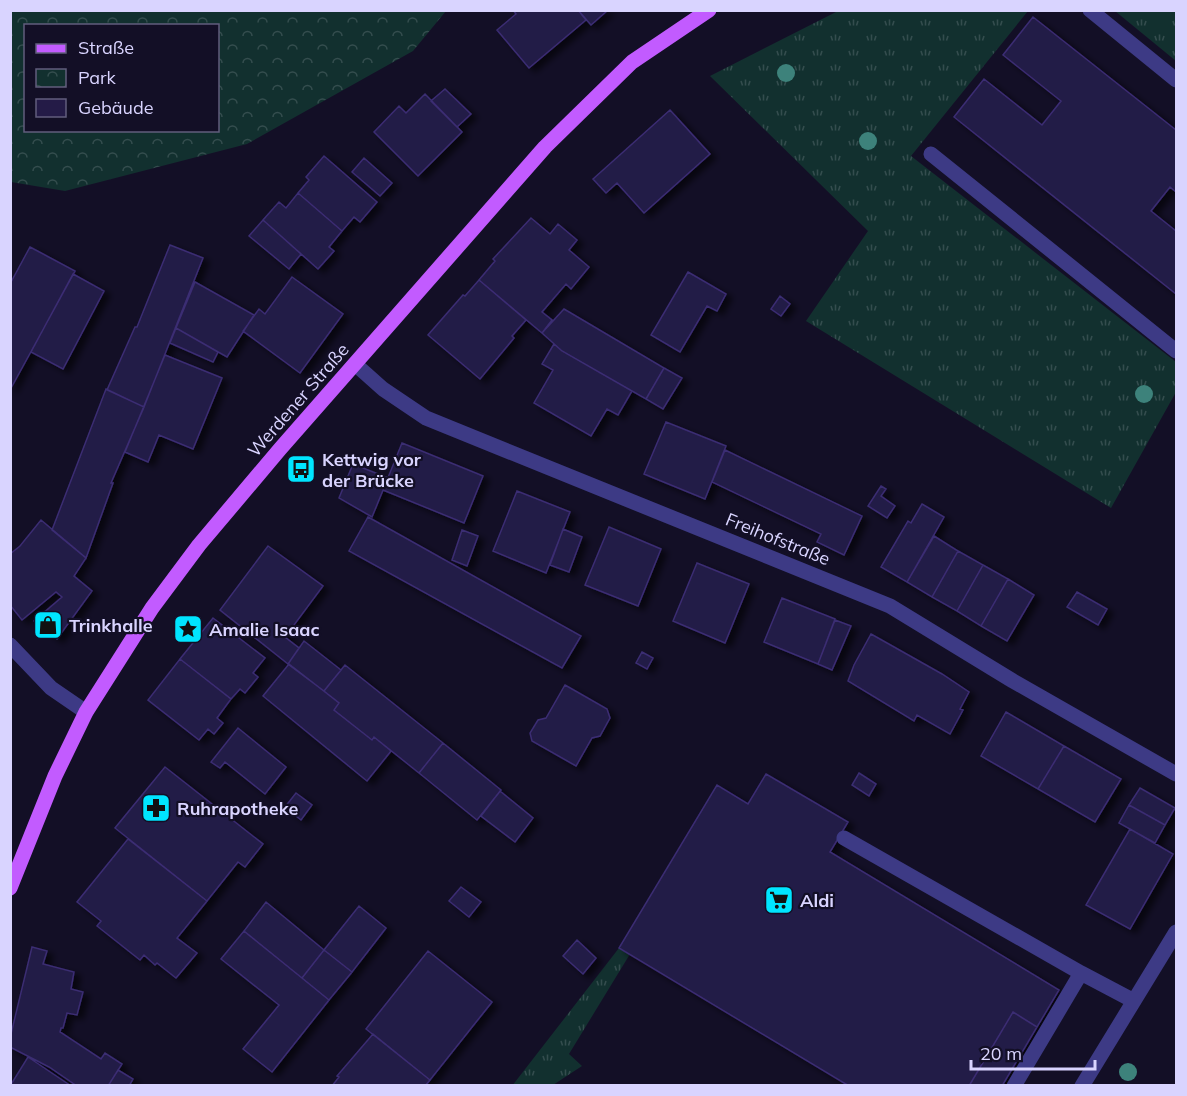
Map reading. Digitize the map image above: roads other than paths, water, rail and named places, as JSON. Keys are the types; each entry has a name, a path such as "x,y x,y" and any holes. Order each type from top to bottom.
{"main road":[{"name":"Werdener Straße","path":"10,888 55,776 86,712 152,608 199,545 247,487 545,147 632,62 710,10"}],"street":[{"path":"1090,10 1176,80"},
{"path":"931,154 1176,351"},
{"name":"Freihofstraße","path":"355,364 383,389 426,418 890,606 1013,681 1176,774"},
{"path":"10,645 51,688 86,712"},
{"path":"844,838 1134,1001"},
{"path":"1082,1086 1176,932"},
{"path":"1014,1086 1081,973"}],"place":[{"name":"Kettwig vor der Brücke","path":"301,469"},
{"name":"Trinkhalle","path":"48,625"},
{"name":"Amalie Isaac","path":"188,629"},
{"name":"Ruhrapotheke","path":"156,808"},
{"name":"Aldi","path":"779,900"}]}
